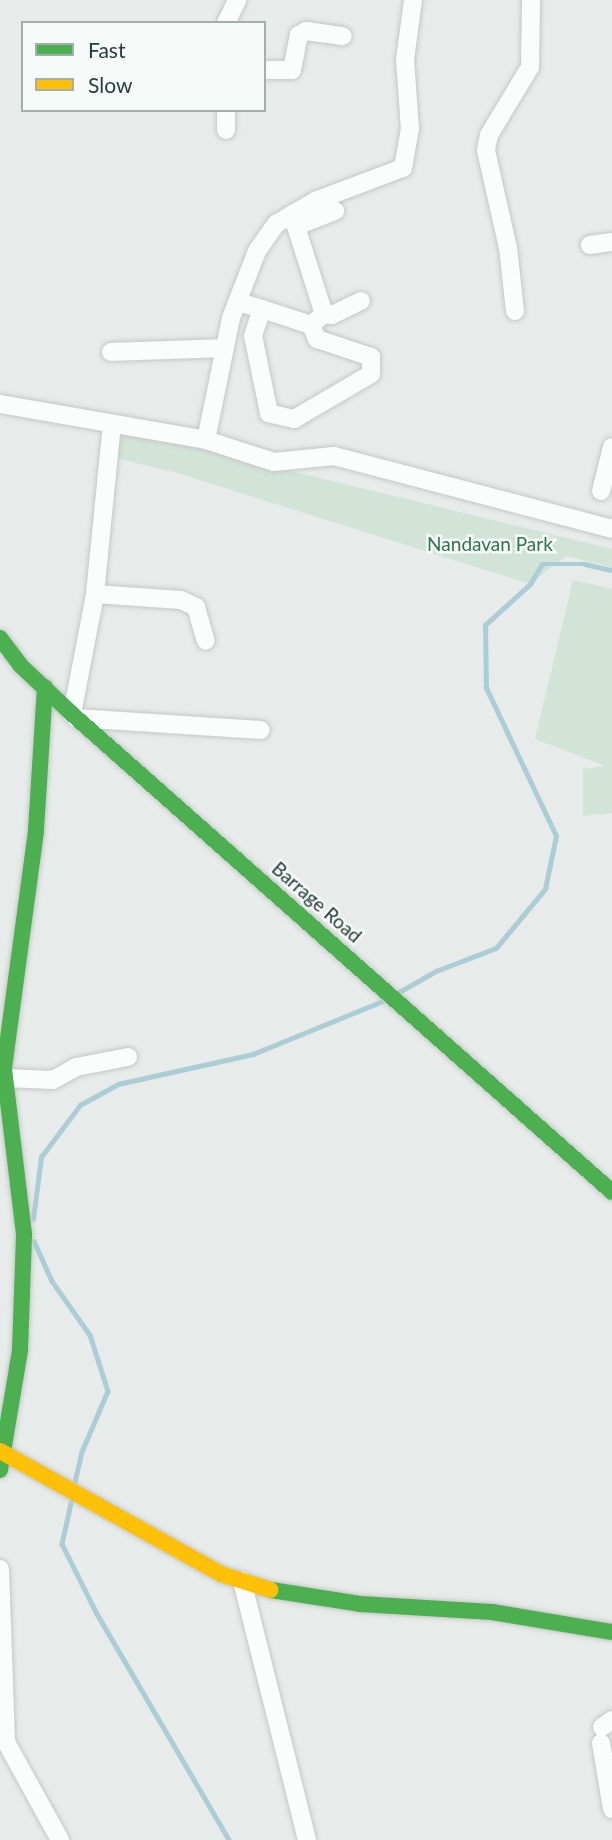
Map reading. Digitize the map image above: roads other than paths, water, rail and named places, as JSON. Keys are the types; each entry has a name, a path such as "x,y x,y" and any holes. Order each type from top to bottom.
{"street":[{"path":"227,21 237,0"},
{"path":"262,309 253,336 264,407 283,419 306,414 325,397 371,374 374,365 371,357 317,339 317,320 294,231 315,201 402,168 410,130 405,60 413,0"},
{"path":"515,312 508,248 486,150 489,135 530,67 531,0"},
{"path":"266,70 292,70 299,35 306,32 343,36"},
{"path":"226,112 226,130"},
{"path":"206,440 225,348 257,251 276,224 294,231 335,211"},
{"path":"590,245 612,242"},
{"path":"238,302 317,320 332,316 362,301"},
{"path":"111,352 225,348"},
{"path":"0,404 206,440 274,462 334,456 612,529"},
{"path":"112,424 95,594 74,716 261,730"},
{"path":"601,491 612,447"},
{"path":"95,594 181,600 196,607 206,641"},
{"name":"Barrage Road","path":"0,639 74,716 612,1192"},
{"path":"0,1470 20,1350 24,1234 4,1078 6,991 36,830 45,688"},
{"path":"4,1078 53,1080 76,1067 128,1058"},
{"path":"1,1452 221,1574 242,1581 360,1604 492,1612 612,1632"},
{"path":"0,1569 1,1725 6,1742 60,1840"},
{"path":"242,1581 307,1840"},
{"path":"605,1730 612,1809"}],"waterway":[{"path":"399,992 436,971 496,948 545,889 556,836 486,688 485,625 530,584 542,564 585,564 612,570"},
{"path":"33,1219 41,1157 80,1105 118,1084 253,1054 383,1001"},
{"path":"34,1241 52,1281 90,1335 108,1391 82,1452 75,1483"},
{"path":"72,1499 62,1544 96,1612 229,1840"}],"park label":[{"name":"Nandavan Park","path":"490,544"}]}
